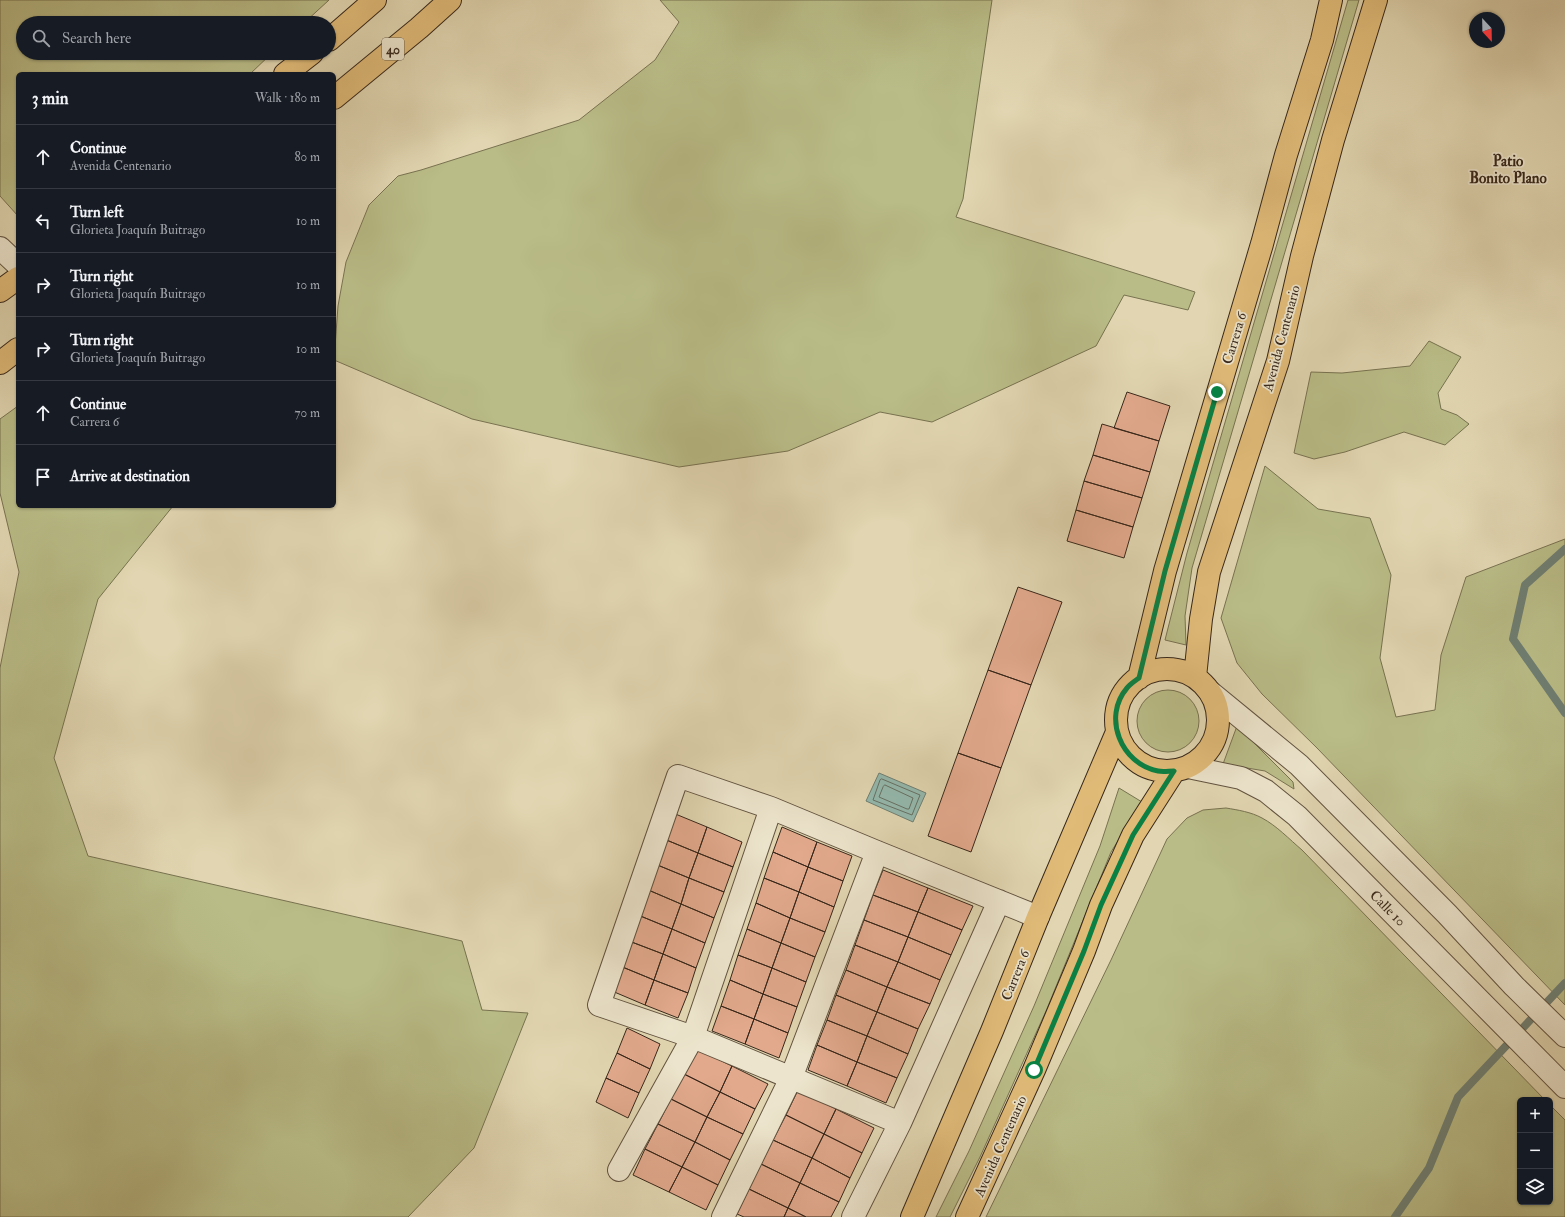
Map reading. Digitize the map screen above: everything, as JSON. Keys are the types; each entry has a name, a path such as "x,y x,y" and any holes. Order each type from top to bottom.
{"main road":[{"path":"336,34 375,0"},
{"name":"40","path":"336,96 419,28 450,0"},
{"name":"Carrera 6","path":"1139,678 1167,564 1262,244 1286,156 1322,40 1332,0"},
{"name":"Avenida Centenario","path":"1195,677 1201,619 1209,572 1278,361 1302,256 1333,140 1376,0"},
{"path":"288,72 303,60"},
{"path":"0,291 16,279"},
{"path":"0,363 16,351"},
{"path":"1167,669 1181,671 1195,677 1203,683 1210,692 1216,705 1218,720 1216,734 1211,748 1201,759 1181,769 1158,771 1144,766 1132,758 1123,746 1117,732 1116,717 1119,702 1127,688 1139,678 1152,671 1167,669"},
{"name":"Carrera 6","path":"912,1217 992,1031 1038,917 1117,732"},
{"name":"Avenida Centenario","path":"967,1217 1034,1070 1084,951 1101,905 1133,835 1181,769"}],"street":[{"path":"0,248 16,263"},
{"path":"1210,692 1299,765 1447,914 1514,986 1565,1036"},
{"name":"Calle 10","path":"1181,769 1241,778 1266,791 1297,816 1565,1087"},
{"path":"900,1123 693,1037 599,1005 678,776 771,808 1038,917"},
{"path":"619,1170 693,1037 771,808"},
{"path":"723,1217 791,1078 877,852"},
{"path":"853,1217 900,1123 999,901"}],"green space":[{"path":"0,0 329,0 312,16 16,16 16,60 265,60 252,72 16,72 16,214 0,196"},
{"path":"660,0 992,0 963,199 956,217 1195,292 1188,310 1124,295 1096,346 932,422 880,412 788,451 679,467 472,419 336,361 338,306 346,262 369,205 398,176 579,120 655,60 679,22"},
{"path":"1348,0 1359,0 1192,568 1185,616 1186,645 1165,640 1187,553"},
{"path":"1429,341 1461,357 1438,393 1441,409 1457,415 1469,424 1445,445 1404,432 1345,452 1314,459 1294,453 1311,372 1342,373 1410,366"},
{"path":"16,407 16,508 171,508 98,599 54,758 88,856 462,941 482,1010 528,1013 474,1148 408,1217 0,1217 0,668 19,572 0,493 0,419"},
{"path":"1265,466 1318,509 1370,518 1391,575 1380,658 1396,717 1435,710 1441,655 1466,577 1565,539 1565,1005 1317,748 1262,694 1237,663 1221,618"},
{"path":"1168,690 1180,692 1190,699 1197,709 1199,721 1197,733 1190,743 1180,750 1168,752 1156,750 1146,743 1139,733 1137,721 1139,709 1146,699 1156,692"},
{"path":"1237,726 1293,782 1294,789 1265,771 1223,764"},
{"path":"1119,788 1142,802 1111,852 1046,1011 980,1157 950,1217 936,1217 969,1151 1034,1006 1100,846"},
{"path":"1226,808 1240,810 1262,818 1278,829 1302,850 1542,1097 1517,1097 1517,1205 1553,1205 1553,1108 1565,1120 1565,1217 986,1217 1111,960 1167,839 1187,818 1203,810"}],"water":[{"path":"879,773 926,793 913,822 866,801"}],"building":[{"path":"1127,392 1170,406 1159,441 1114,428"},
{"path":"1102,424 1159,441 1150,472 1093,455"},
{"path":"1093,455 1150,472 1142,498 1084,481"},
{"path":"1084,481 1142,498 1133,527 1076,510"},
{"path":"1076,510 1133,527 1124,558 1067,541"},
{"path":"1018,587 1062,602 1031,685 988,670"},
{"path":"988,670 1031,685 1001,768 958,753"},
{"path":"958,753 1001,768 971,852 928,836"},
{"path":"673,813 707,827 698,853 664,839"},
{"path":"707,827 742,842 733,867 698,853"},
{"path":"782,827 817,842 808,867 773,852"},
{"path":"664,839 698,853 689,878 655,864"},
{"path":"817,842 852,856 843,881 808,867"},
{"path":"773,852 808,867 799,892 764,878"},
{"path":"698,853 733,867 724,892 689,878"},
{"path":"655,864 689,878 681,904 646,889"},
{"path":"808,867 843,881 834,907 799,892"},
{"path":"883,870 928,888 918,912 873,895"},
{"path":"689,878 724,892 714,918 681,904"},
{"path":"764,878 799,892 790,918 756,903"},
{"path":"928,888 973,906 962,930 918,912"},
{"path":"646,889 681,904 672,929 638,915"},
{"path":"799,892 834,907 825,932 790,918"},
{"path":"873,895 918,912 908,937 864,920"},
{"path":"756,903 790,918 781,943 747,929"},
{"path":"681,904 714,918 705,943 672,929"},
{"path":"918,912 962,930 951,955 908,937"},
{"path":"638,915 672,929 663,954 629,941"},
{"path":"790,918 825,932 815,957 781,943"},
{"path":"864,920 908,937 898,962 855,945"},
{"path":"672,929 705,943 696,968 663,954"},
{"path":"747,929 781,943 772,968 738,955"},
{"path":"908,937 951,955 940,980 898,962"},
{"path":"629,941 663,954 654,980 620,966"},
{"path":"781,943 815,957 806,982 772,968"},
{"path":"855,945 898,962 887,987 846,970"},
{"path":"663,954 696,968 688,993 654,980"},
{"path":"738,955 772,968 763,994 730,980"},
{"path":"898,962 940,980 930,1004 887,987"},
{"path":"620,966 654,980 645,1005 612,991"},
{"path":"772,968 806,982 797,1007 763,994"},
{"path":"846,970 887,987 877,1012 836,995"},
{"path":"654,980 688,993 678,1018 645,1005"},
{"path":"730,980 763,994 754,1019 721,1006"},
{"path":"887,987 930,1004 918,1029 877,1012"},
{"path":"763,994 797,1007 788,1033 754,1019"},
{"path":"836,995 877,1012 867,1036 827,1020"},
{"path":"721,1006 754,1019 745,1044 712,1031"},
{"path":"877,1012 918,1029 908,1054 867,1036"},
{"path":"754,1019 788,1033 779,1058 745,1044"},
{"path":"827,1020 867,1036 857,1062 817,1045"},
{"path":"627,1028 660,1044 650,1069 617,1053"},
{"path":"867,1036 908,1054 897,1078 857,1062"},
{"path":"817,1045 857,1062 847,1086 808,1070"},
{"path":"697,1049 732,1066 720,1092 684,1074"},
{"path":"617,1053 650,1069 639,1093 606,1078"},
{"path":"857,1062 897,1078 886,1103 847,1086"},
{"path":"732,1066 768,1084 755,1109 720,1092"},
{"path":"684,1074 720,1092 707,1117 671,1099"},
{"path":"606,1078 639,1093 628,1118 596,1102"},
{"path":"798,1090 836,1109 824,1134 786,1115"},
{"path":"720,1092 755,1109 743,1134 707,1117"},
{"path":"671,1099 707,1117 695,1142 658,1124"},
{"path":"836,1109 874,1128 862,1153 824,1134"},
{"path":"786,1115 824,1134 812,1158 773,1140"},
{"path":"707,1117 743,1134 730,1160 695,1142"},
{"path":"658,1124 695,1142 682,1167 645,1149"},
{"path":"824,1134 862,1153 850,1178 812,1158"},
{"path":"773,1140 812,1158 800,1183 761,1164"},
{"path":"695,1142 730,1160 718,1185 682,1167"},
{"path":"645,1149 682,1167 669,1192 633,1175"},
{"path":"812,1158 850,1178 839,1202 800,1183"},
{"path":"761,1164 800,1183 788,1208 749,1189"},
{"path":"682,1167 718,1185 706,1210 669,1192"},
{"path":"800,1183 839,1202 831,1217 806,1217 788,1208"},
{"path":"749,1189 788,1208 784,1217 744,1217 737,1214"},
{"path":"788,1208 806,1217 784,1217"}],"waterway":[{"path":"1565,549 1525,585 1513,639 1565,713"},
{"path":"1395,1217 1429,1168 1458,1097 1565,983"}],"district":[{"name":"Patio Bonito Plano","path":"1508,170"}],"route":[{"path":"1034,1070 1084,951 1101,905 1133,835 1174,771 1158,771 1144,766 1132,758 1123,746 1117,732 1116,717 1119,702 1127,688 1139,678 1165,571 1217,392"}]}
